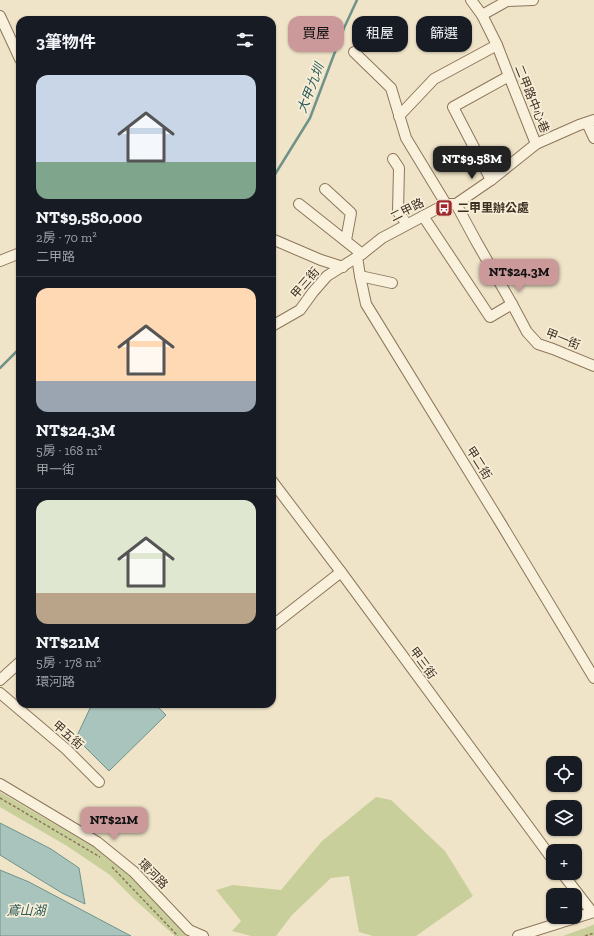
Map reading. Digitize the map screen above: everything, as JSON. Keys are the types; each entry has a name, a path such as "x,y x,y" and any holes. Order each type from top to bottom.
{"street":[{"name":"二甲路中心巷","path":"471,0 482,15 497,44 536,144"},
{"path":"482,15 507,1 534,0"},
{"path":"0,16 16,50"},
{"path":"399,116 434,79 497,44"},
{"name":"甲一街","path":"354,52 391,88 406,138 476,241 527,332 538,344 553,348 594,366"},
{"path":"491,180 453,107 509,76"},
{"path":"590,122 594,138"},
{"name":"二甲路","path":"360,256 382,238 423,216 451,204 491,180 536,144 590,122"},
{"path":"393,159 399,168 398,212 407,224"},
{"path":"325,189 351,213 346,240"},
{"path":"299,204 346,240 360,256"},
{"path":"423,216 490,317 512,304"},
{"path":"276,241 321,260 343,266"},
{"path":"0,261 16,255"},
{"name":"甲三街","path":"276,324 300,310 312,292 327,276 360,256"},
{"name":"甲二街","path":"360,256 360,276 366,304 594,678"},
{"path":"360,276 392,284"},
{"name":"甲三街","path":"276,486 546,850"},
{"path":"276,623 341,572"},
{"path":"0,680 16,666"},
{"name":"甲五街","path":"0,693 16,707"},
{"name":"甲五街","path":"18,708 66,749 99,782"},
{"name":"環河路","path":"0,784 97,842 134,872 189,930 203,936"},
{"path":"518,936 593,912 568,880"}],"path":[{"path":"0,798 100,858"},
{"path":"112,868 178,936"},
{"path":"585,936 594,933"}],"green space":[{"path":"0,792 107,855 131,875 164,911 195,936 175,936 110,875 67,846 0,807"},
{"path":"376,797 391,800 445,851 473,896 416,936 373,936 359,932 349,876 331,878 292,915 276,936 251,936 232,931 241,921 216,890 233,885 281,890 322,841"},
{"path":"594,924 594,936 563,936 593,925"}],"water":[{"path":"90,708 159,708 166,715 109,771 76,738"},
{"path":"0,823 51,849 79,868 85,904 62,893 0,855"},
{"name":"鳶山湖","path":"0,870 29,882 131,936 0,936"}],"waterway":[{"name":"大甲九圳","path":"276,173 310,118 344,28 357,0"},
{"name":"大甲九圳","path":"0,368 16,352"}],"place":[{"name":"二甲里辦公處","path":"444,208"}]}
